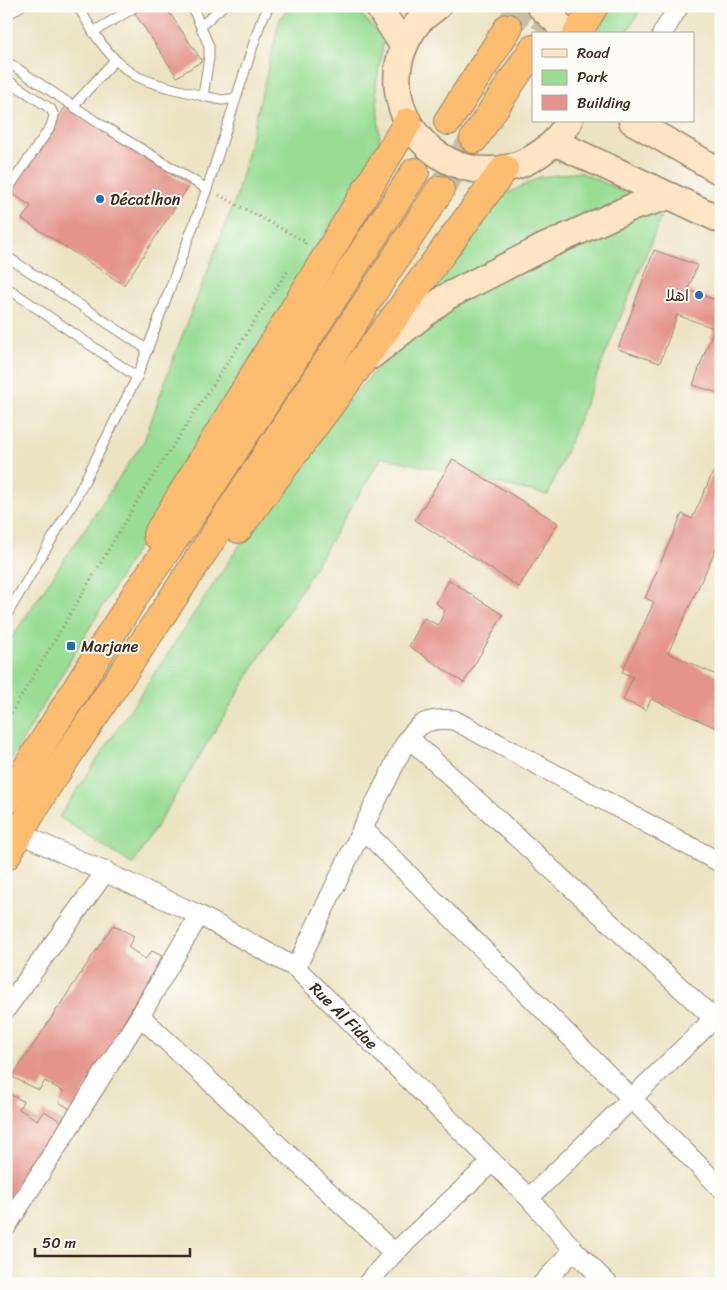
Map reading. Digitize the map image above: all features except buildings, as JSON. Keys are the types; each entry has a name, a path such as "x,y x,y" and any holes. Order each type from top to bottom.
{"highway":[{"path":"577,32 594,6"},
{"path":"448,121 508,28"},
{"path":"474,139 532,51"},
{"path":"138,591 158,533 408,122"},
{"path":"175,594 227,545 504,169"},
{"path":"6,801 138,591 206,494 415,172"},
{"path":"13,844 46,788 440,190"}],"main road":[{"path":"378,6 404,48"},
{"path":"438,6 418,22 404,48 398,73 399,98 408,122 425,145 448,162 476,170 504,169 532,160 561,132 670,196 721,220"},
{"path":"540,6 557,22 564,32"},
{"path":"634,122 721,172"},
{"path":"357,367 446,297 544,247 630,208 670,196"}],"street":[{"path":"663,32 679,6"},
{"path":"296,968 362,828 409,738 422,725 439,719 454,720 721,863"},
{"path":"409,738 719,1018 631,1098 529,1198"},
{"path":"362,828 721,1188"},
{"name":"Rue Al Fidae","path":"13,844 106,871 199,915 296,968 529,1198 574,1250 608,1284"},
{"path":"6,1009 106,871"},
{"path":"6,1227 140,1016 199,915"},
{"path":"140,1016 394,1253"},
{"path":"367,1284 394,1253 492,1162"},
{"path":"542,1284 574,1250"}],"lane":[{"path":"6,16 21,6"},
{"path":"78,6 93,32 115,60 134,75 203,96 222,100 236,98"},
{"path":"192,6 209,46 203,96"},
{"path":"201,26 223,6"},
{"path":"6,616 74,502 137,377 207,188 260,24 269,6"},
{"path":"93,32 132,9"},
{"path":"73,106 115,60"},
{"path":"6,61 73,106 207,188"},
{"path":"6,79 51,108 54,116 54,122 6,192"},
{"path":"6,98 15,85"},
{"path":"6,256 148,350"},
{"path":"6,287 137,377"}],"path":[{"path":"207,188 306,242 301,250"},
{"path":"6,722 144,490 290,266"}],"green space":[{"path":"289,6 354,6 384,39 376,85 380,142 6,768 6,646 144,441 172,362 237,195 280,19"},
{"path":"611,6 643,6 626,32 598,32"},
{"path":"580,172 620,190 661,218 548,495 382,457 133,865 59,817 298,457 380,365 491,202 540,177"}],"tunnel":[{"path":"508,28 522,6"},
{"path":"544,32 561,6"},
{"path":"440,190 474,139"}],"place":[{"name":"Décatlhon","path":"100,199"},
{"name":"اهلا","path":"699,295"},
{"name":"Marjane","path":"71,646"}]}
